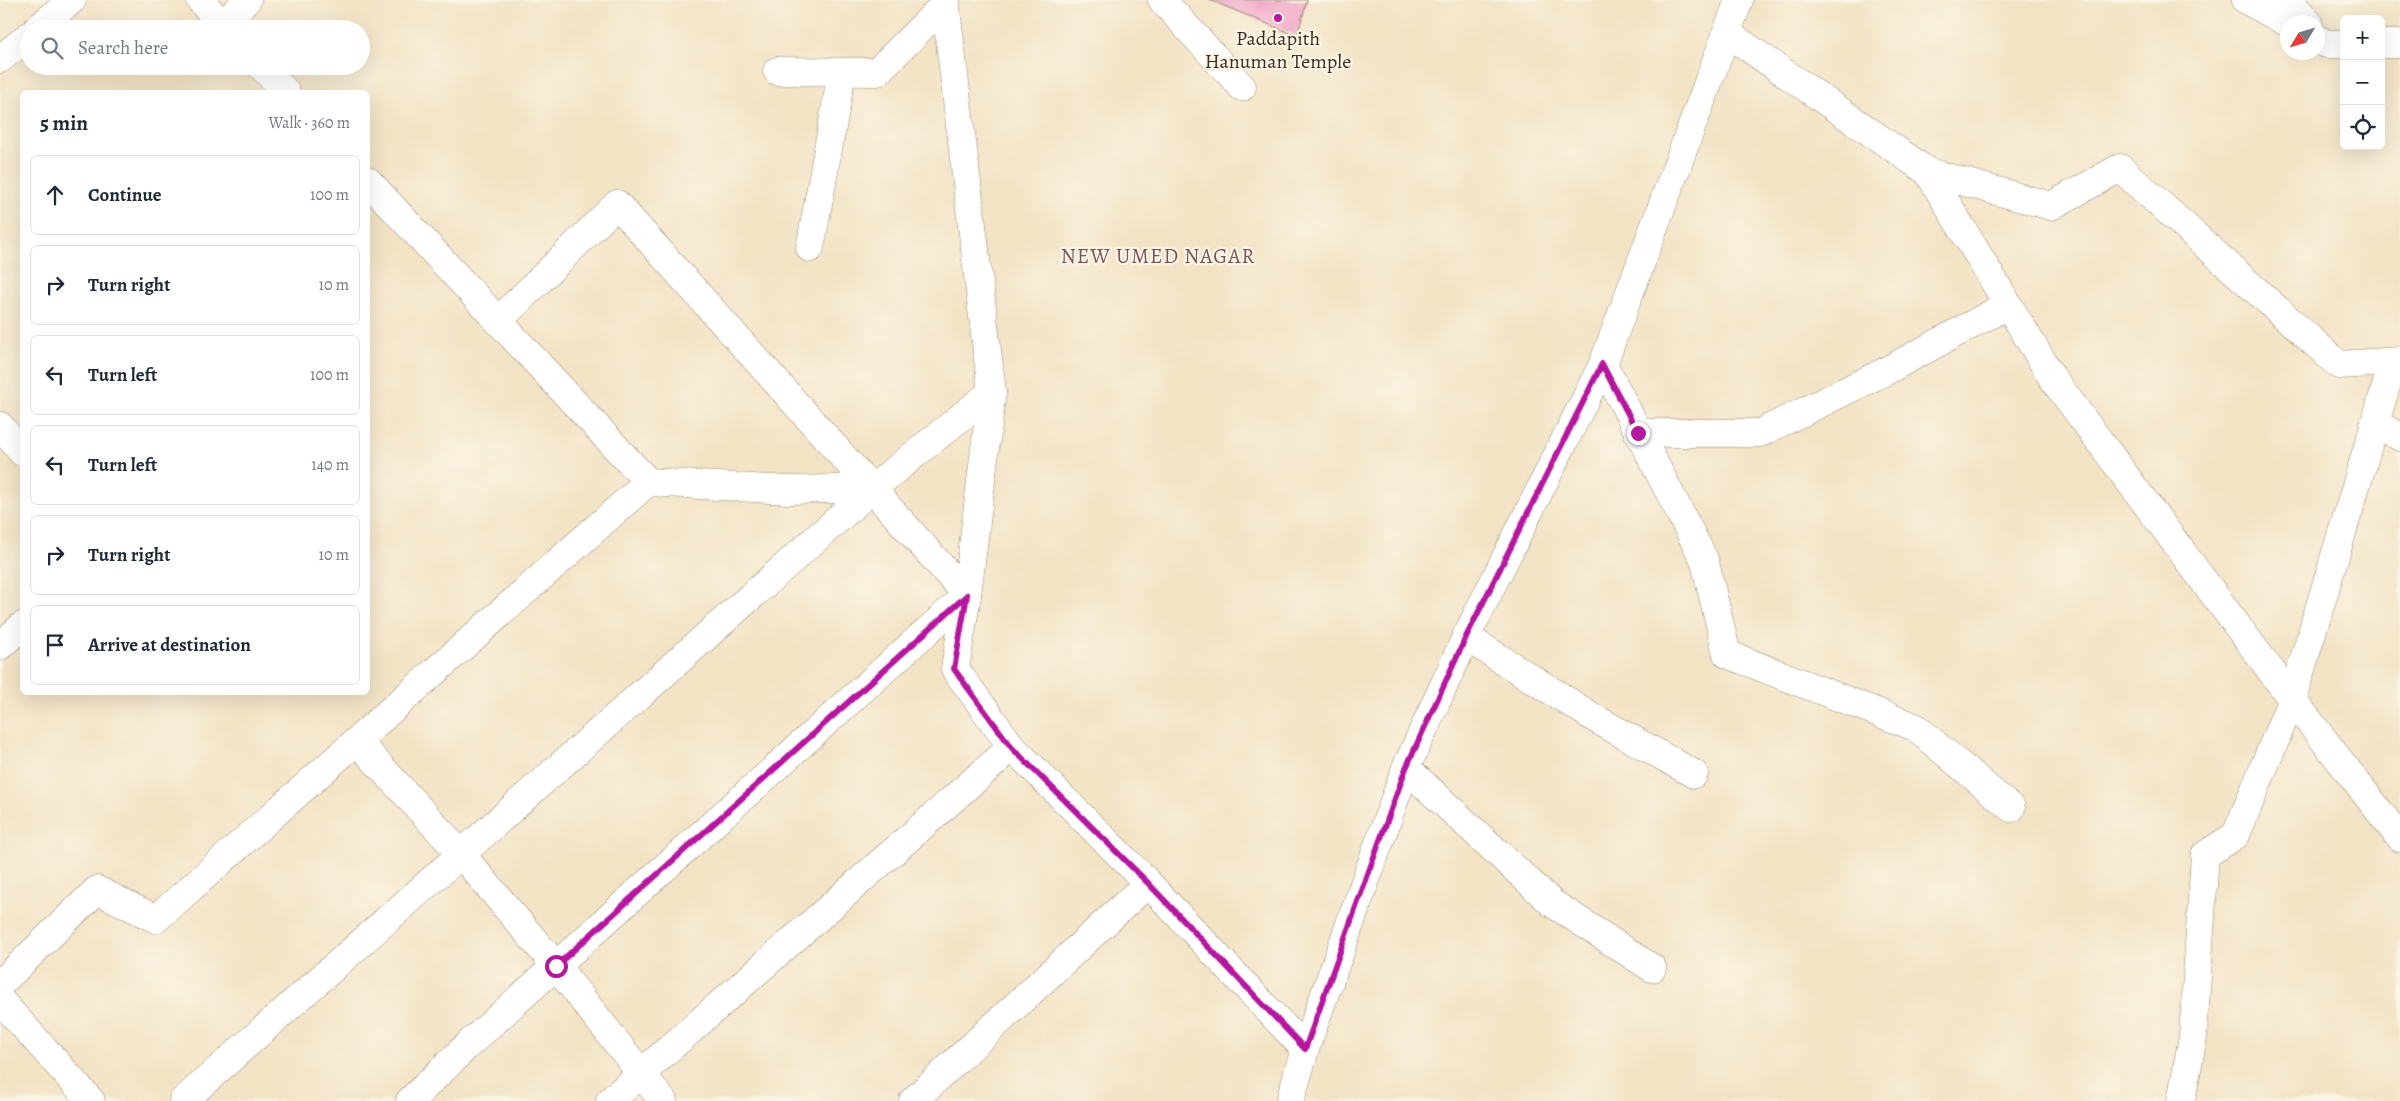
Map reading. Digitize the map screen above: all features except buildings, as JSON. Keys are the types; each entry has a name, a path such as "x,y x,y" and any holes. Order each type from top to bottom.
{"street":[{"path":"49,20 72,0"},
{"path":"200,0 219,20"},
{"path":"231,20 248,0"},
{"path":"1162,0 1242,87"},
{"path":"1290,1101 1305,1049 1406,768 1466,637 1602,364 1740,0"},
{"path":"2246,0 2280,19"},
{"path":"2289,0 2302,15"},
{"path":"777,71 877,72 945,2"},
{"path":"945,2 992,392 967,595 954,669 1012,748 1148,883 1305,1049"},
{"path":"1727,33 1928,172 2051,206 2120,168 2339,365 2396,362 2374,423 2292,699 2236,835 2205,855 2193,1037 2181,1101"},
{"path":"0,59 20,43"},
{"path":"2385,44 2400,44"},
{"path":"810,248 842,72"},
{"path":"270,75 284,90"},
{"path":"1928,172 2053,379 2292,699 2400,838"},
{"path":"370,183 648,482 789,490 873,488"},
{"path":"498,321 617,204 967,595"},
{"path":"1638,433 1760,433 1884,372 2008,305"},
{"path":"1602,364 1704,559 1727,654 1915,727 2011,808"},
{"path":"183,1101 873,488 992,392"},
{"path":"2374,423 2400,437"},
{"path":"0,426 20,450"},
{"path":"0,984 97,890 156,919 648,482"},
{"path":"410,1101 556,966 967,595"},
{"path":"0,646 20,628"},
{"path":"1466,637 1596,719 1694,774"},
{"path":"357,741 461,854 556,966 639,1074 663,1101"},
{"path":"610,1101 1012,748"},
{"path":"1406,768 1552,903 1652,968"},
{"path":"913,1101 1148,883"},
{"path":"0,1000 91,1101"}],"place":[{"name":"Paddapith Hanuman Temple","path":"1278,18"}],"district":[{"name":"NEW UMED NAGAR","path":"1158,256"}],"route":[{"path":"556,966 967,595 954,669 1012,748 1148,883 1305,1049 1406,768 1466,637 1602,364 1638,433"}]}
